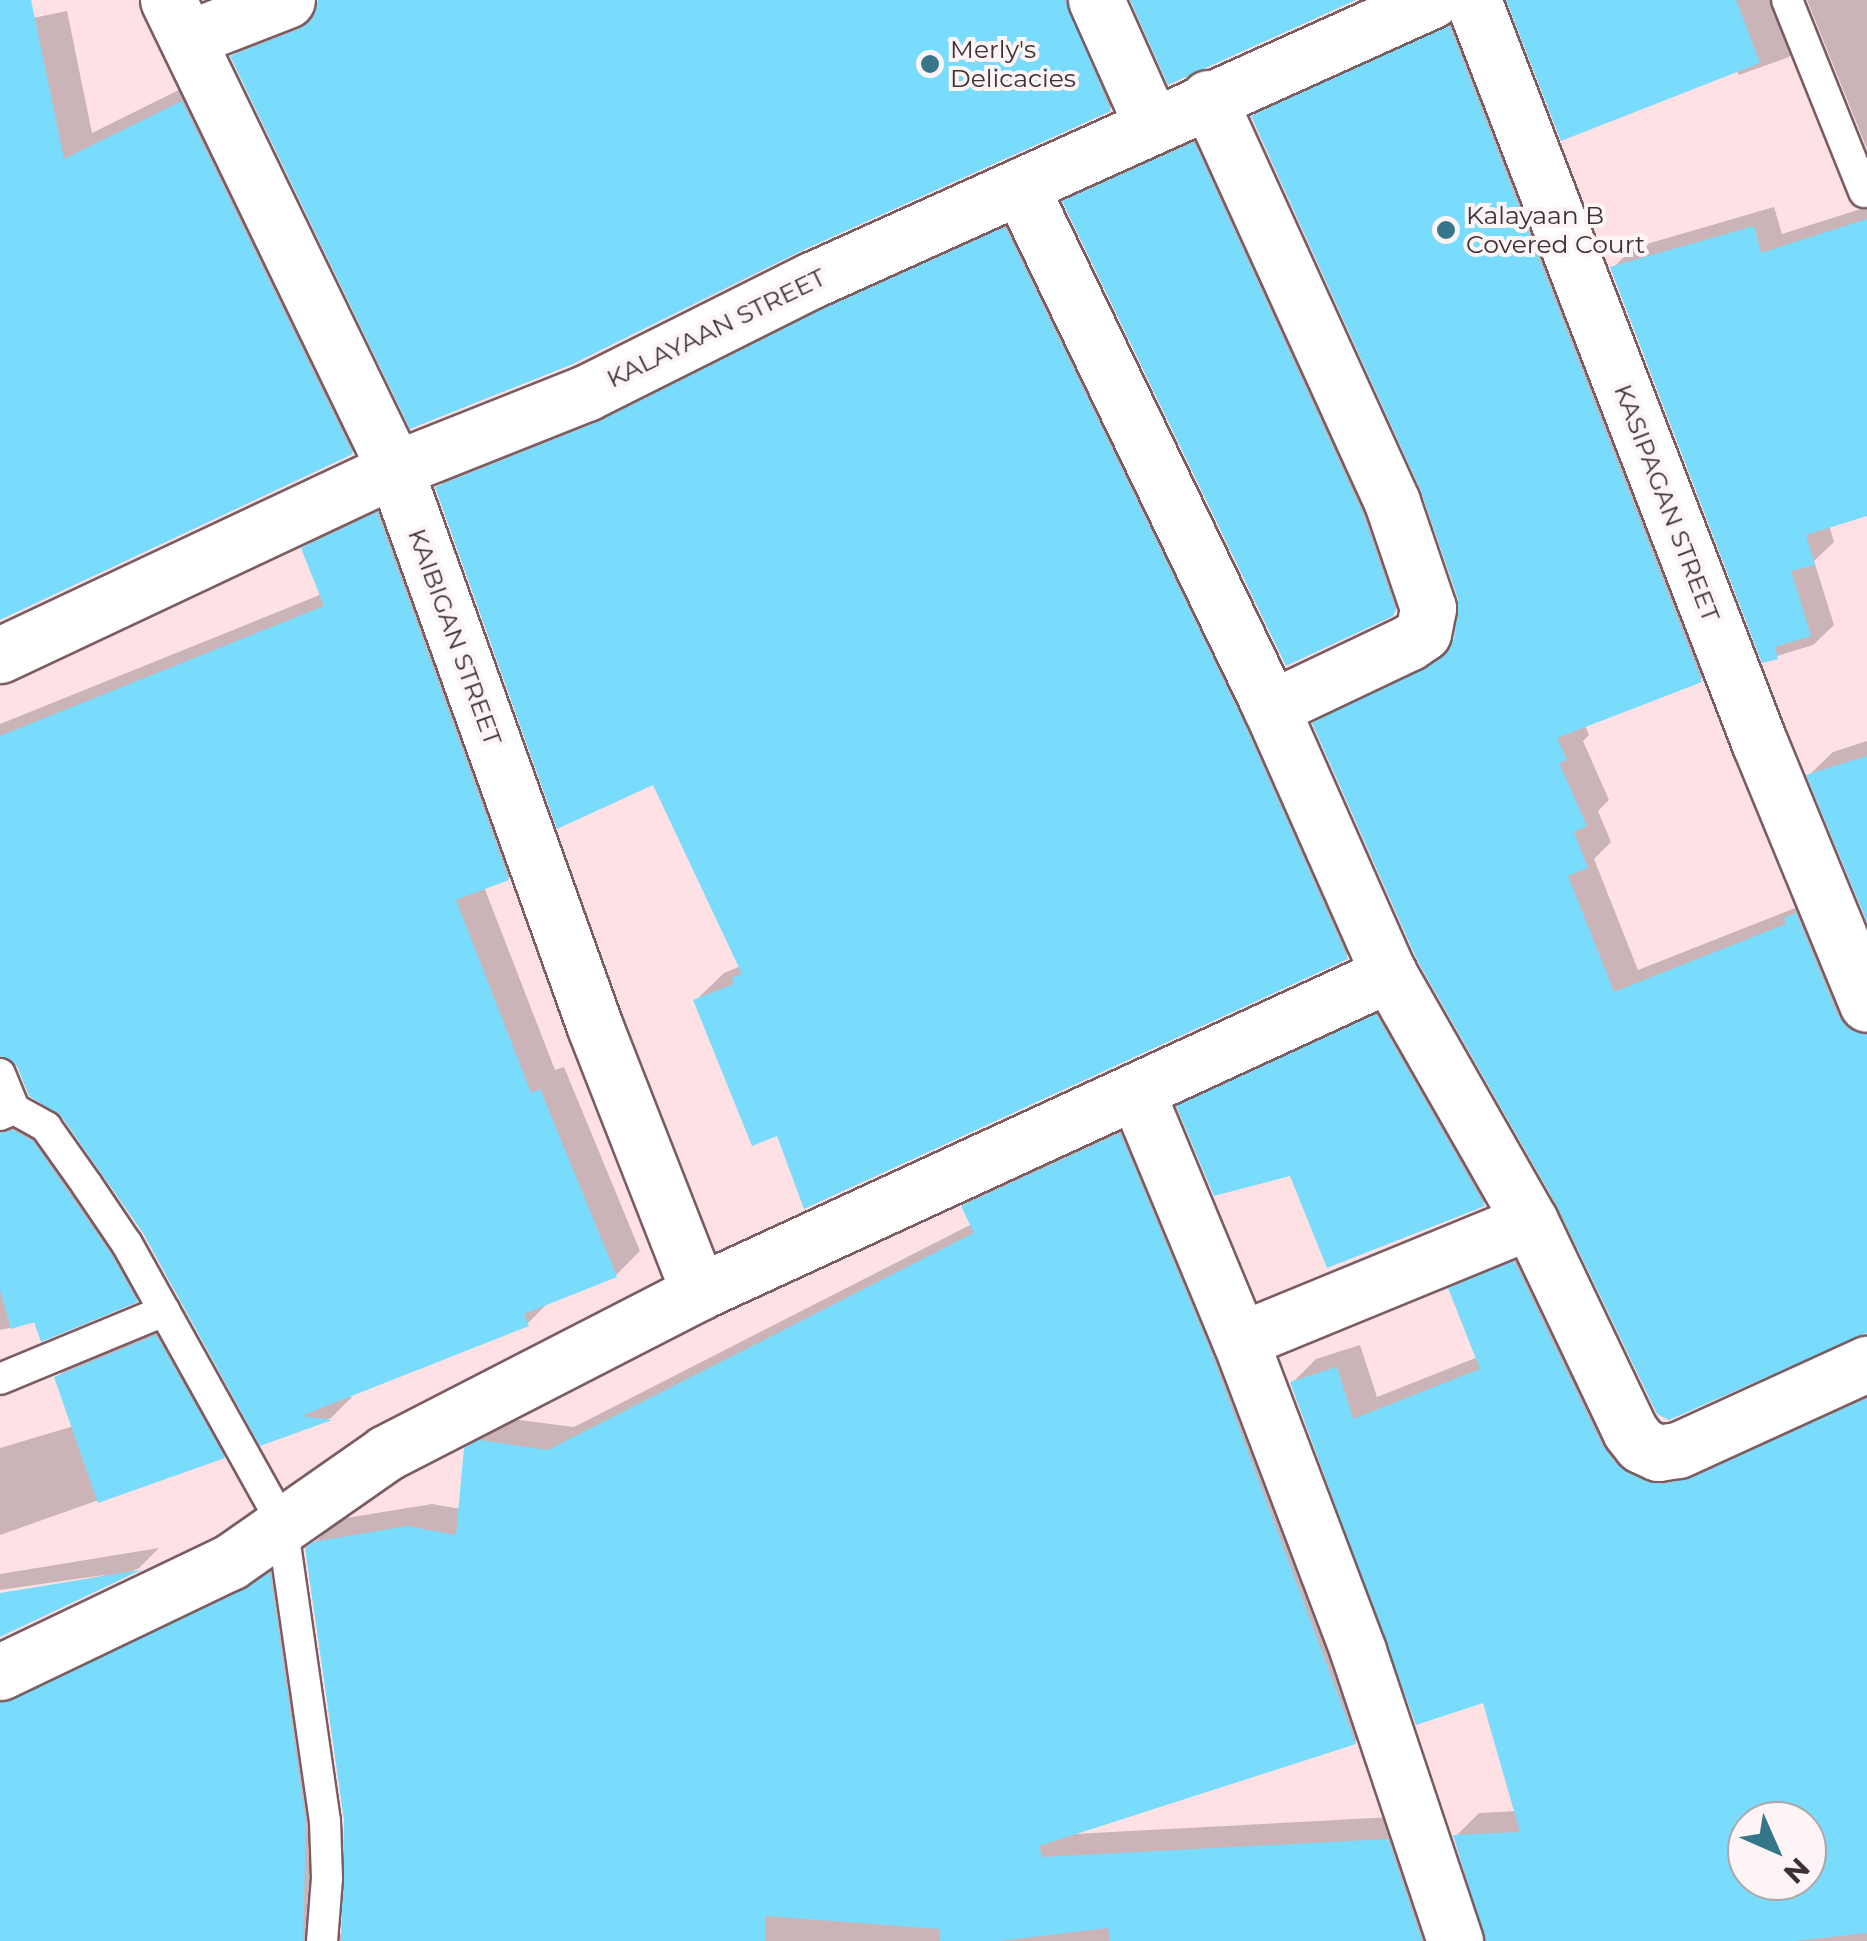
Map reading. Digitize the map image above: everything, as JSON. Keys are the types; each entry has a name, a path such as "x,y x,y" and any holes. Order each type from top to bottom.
{"street":[{"path":"179,19 286,0"},
{"path":"1096,0 1152,125"},
{"name":"KALAYAAN STREET","path":"0,655 395,469 586,393 812,280 1152,125 1208,98 1347,16 1432,0"},
{"name":"KASIPAGAN STREET","path":"1474,0 1760,744 1867,1004"},
{"name":"KAIBIGAN STREET","path":"179,19 395,469 595,1027 699,1292"},
{"path":"1208,98 1392,502 1428,608 1423,633 1408,643 1271,708"},
{"path":"1020,186 1271,708 1389,974 1530,1221 1630,1432 1642,1445 1658,1453 1678,1450 1867,1364"},
{"path":"0,1672 230,1562 386,1453 699,1292 1389,974"},
{"path":"1137,1093 1240,1340 1358,1651 1456,1941"},
{"path":"1240,1340 1530,1221"}],"lane":[{"path":"1787,0 1864,192"},
{"path":"0,1074 7,1112 46,1127 126,1244 282,1523 325,1821 327,1878 322,1941"},
{"path":"0,1380 164,1311"}],"building":[{"path":"0,0 31,0 64,159 182,101 353,454 0,620"},
{"path":"318,0 1065,0 1111,111 799,252 573,364 410,429 230,56 299,29 312,19"},
{"path":"1130,0 1356,0 1168,85"},
{"path":"1506,0 1736,0 1760,63 1561,141"},
{"path":"1449,25 1702,682 1557,738 1567,760 1559,763 1587,826 1574,832 1588,868 1568,876 1614,992 1786,924 1784,918 1796,913 1838,1016 1849,1029 1867,1035 1867,1333 1669,1420 1657,1414 1557,1206 1417,960 1312,723 1440,659 1454,639 1458,599 1420,489 1251,116"},
{"path":"1194,142 1363,514 1396,610 1393,616 1286,666 1062,201"},
{"path":"1867,219 1867,516 1806,535 1815,565 1791,571 1811,636 1775,647 1778,659 1762,663 1610,267 1754,226 1761,253"},
{"path":"1005,227 1243,721 1348,959 804,1209 777,1136 752,1146 693,1000 734,984 732,978 742,974 653,785 557,829 435,487 600,421 825,308"},
{"path":"377,512 509,880 456,900 531,1093 540,1089 617,1277 524,1314 529,1326 301,1416 332,1420 260,1446 143,1233 61,1116 29,1096 17,1066 0,1056 0,736 324,606 301,548"},
{"path":"1867,756 1867,922 1806,775"},
{"path":"1376,1014 1485,1206 1327,1268 1290,1176 1214,1196 1176,1106"},
{"path":"13,1130 33,1141 111,1254 138,1302 41,1342 34,1322 11,1329 0,1290 0,1133"},
{"path":"1120,1133 1211,1352 1356,1744 1039,1846 1042,1857 1388,1839 1422,1941 1110,1941 1108,1928 999,1941 940,1941 940,1929 766,1916 766,1941 341,1941 344,1820 305,1548 313,1542 407,1526 456,1535 464,1448 479,1440 548,1450 974,1233 961,1206"},
{"path":"1514,1261 1602,1445 1617,1465 1645,1481 1663,1484 1691,1478 1867,1398 1867,1933 1794,1941 1485,1941 1453,1835 1520,1832 1483,1703 1416,1725 1290,1382 1337,1367 1353,1419 1480,1369 1448,1288"},
{"path":"156,1335 225,1458 98,1503 54,1377"},
{"path":"141,1570 0,1637 0,1593"},
{"path":"270,1572 306,1823 303,1941 0,1941 0,1703 243,1590"}],"place":[{"name":"Merly's Delicacies","path":"930,64"},
{"name":"Kalayaan B Covered Court","path":"1446,230"}]}
